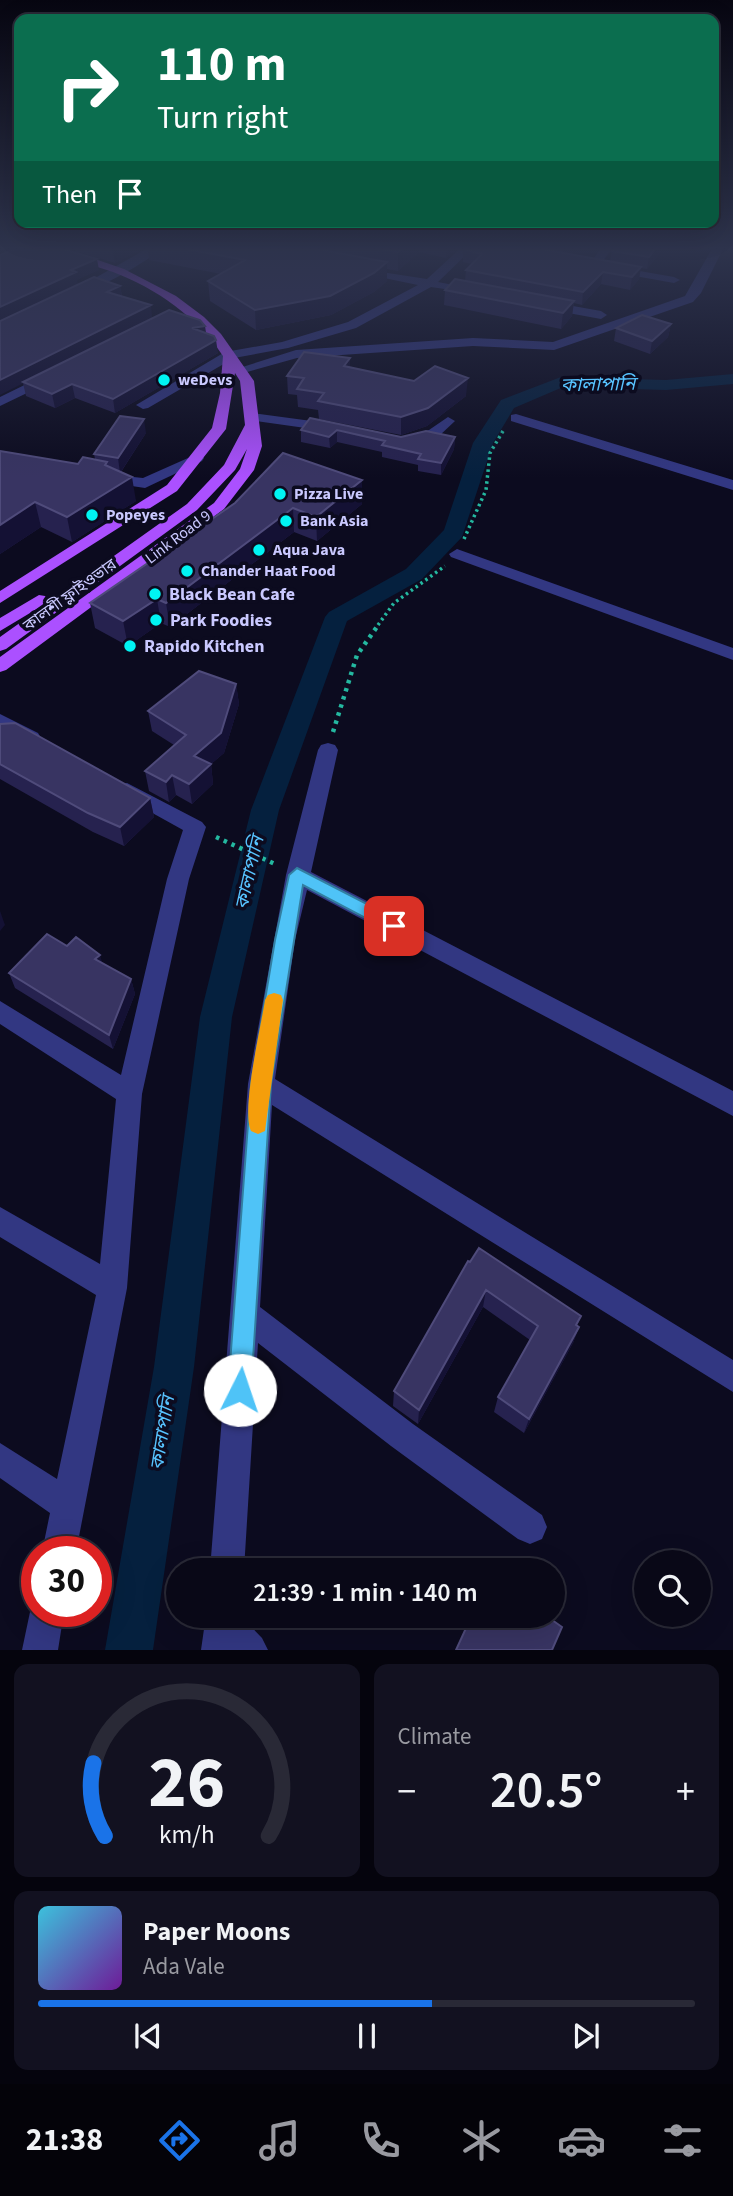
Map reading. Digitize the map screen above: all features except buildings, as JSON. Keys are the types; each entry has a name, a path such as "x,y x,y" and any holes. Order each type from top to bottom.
{"main road":[{"name":"Link Road 9","path":"0,666 219,506 247,470 255,446 247,381 217,337 197,324"},
{"path":"0,598 172,488 219,429 227,393 230,355"},
{"name":"কালশী ফ্লাইওভার","path":"0,645 192,508 225,474 234,446 253,421"},
{"path":"0,626 172,512 215,472 234,446 219,429"}],"street":[{"path":"143,405 230,355 284,345 354,324"},
{"path":"240,370 296,354 473,342 554,346 617,324"},
{"path":"0,402 62,371"},
{"path":"516,418 733,485"},
{"path":"253,421 298,421 353,431"},
{"path":"389,439 401,442 434,433 448,421"},
{"path":"90,475 141,484 197,458"},
{"path":"457,554 733,654"},
{"path":"0,720 57,752"},
{"path":"228,1558 261,1084 284,940 290,871 328,750"},
{"path":"62,1536 112,1289 129,1094 178,879 195,827 102,776"},
{"path":"290,871 733,1104"},
{"path":"0,1011 129,1094"},
{"path":"261,1084 733,1377"},
{"path":"0,1221 112,1289"},
{"path":"246,1314 402,1436 530,1527"},
{"path":"0,1459 68,1506"},
{"path":"40,1650 44,1627"},
{"path":"222,1630 250,1650"}],"path":[{"path":"328,750 357,655 394,603 455,559 486,490 490,453 507,424 516,418"},
{"path":"213,835 290,871"}],"waterway":[{"name":"কালাপানি","path":"129,1650 174,1367 216,1017 265,810 337,617 414,574 454,532 483,443 507,404 561,382 666,385 733,379"}],"slow traffic":[{"path":"258,1125 261,1084 274,1000"}],"place":[{"name":"weDevs","path":"164,380"},
{"name":"Pizza Live","path":"280,494"},
{"name":"Popeyes","path":"92,515"},
{"name":"Bank Asia","path":"286,521"},
{"name":"Aqua Java","path":"259,550"},
{"name":"Chander Haat Food","path":"187,571"},
{"name":"Black Bean Cafe","path":"155,594"},
{"name":"Park Foodies","path":"156,620"},
{"name":"Rapido Kitchen","path":"130,646"}],"route":[{"path":"240,1390 261,1084 297,875 394,926"}]}
